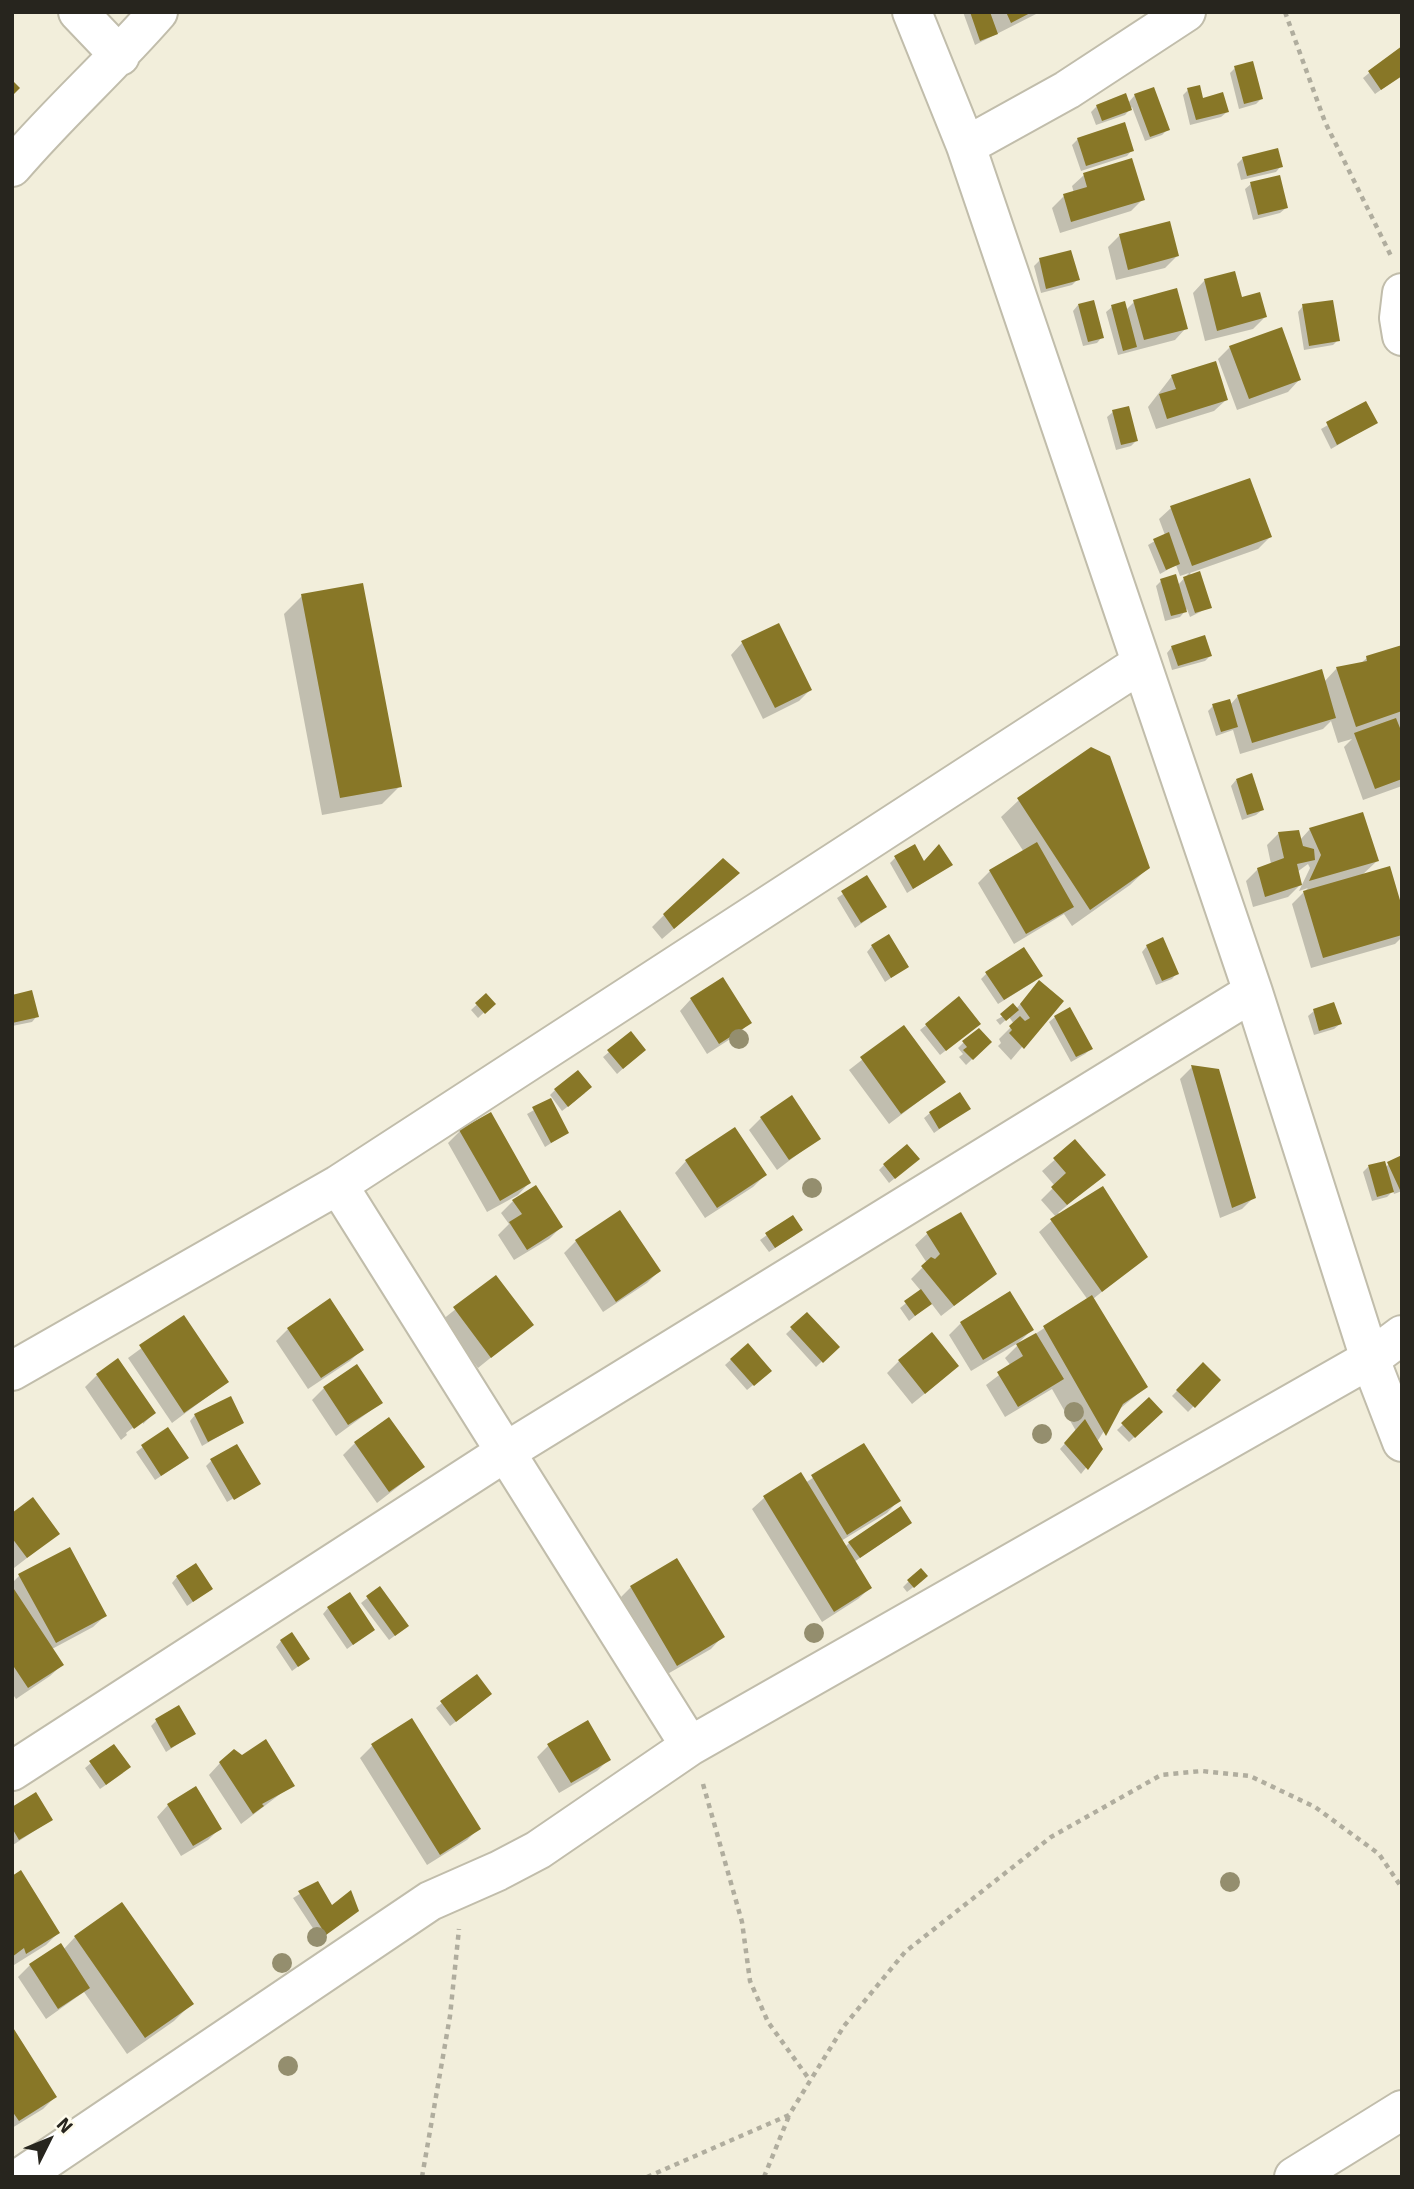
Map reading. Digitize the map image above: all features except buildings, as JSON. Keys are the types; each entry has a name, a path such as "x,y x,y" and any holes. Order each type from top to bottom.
{"street":[{"path":"78,12 120,56"},
{"path":"12,167 42,132 120,56 158,12"},
{"path":"912,12 966,146 1253,992 1370,1359 1402,1442"},
{"path":"966,146 1067,90 1186,12"},
{"path":"1399,280 1402,336"},
{"path":"12,1371 338,1185 1140,664"},
{"path":"12,1771 507,1451 1253,992"},
{"path":"338,1185 690,1746"},
{"path":"21,2177 419,1907 538,1850 690,1746 1370,1359 1402,1335"},
{"path":"1295,2177 1402,2110"}],"path":[{"path":"1285,12 1325,122 1399,280"},
{"path":"690,1746 733,1883 742,1922 750,1981 768,2022 809,2079"},
{"path":"764,2177 789,2115 809,2079 844,2026 905,1952 1051,1836 1161,1775 1202,1771 1250,1776 1315,1808 1379,1854 1402,1888"},
{"path":"422,2177 450,2016 464,1886"},
{"path":"647,2177 789,2115"}]}
